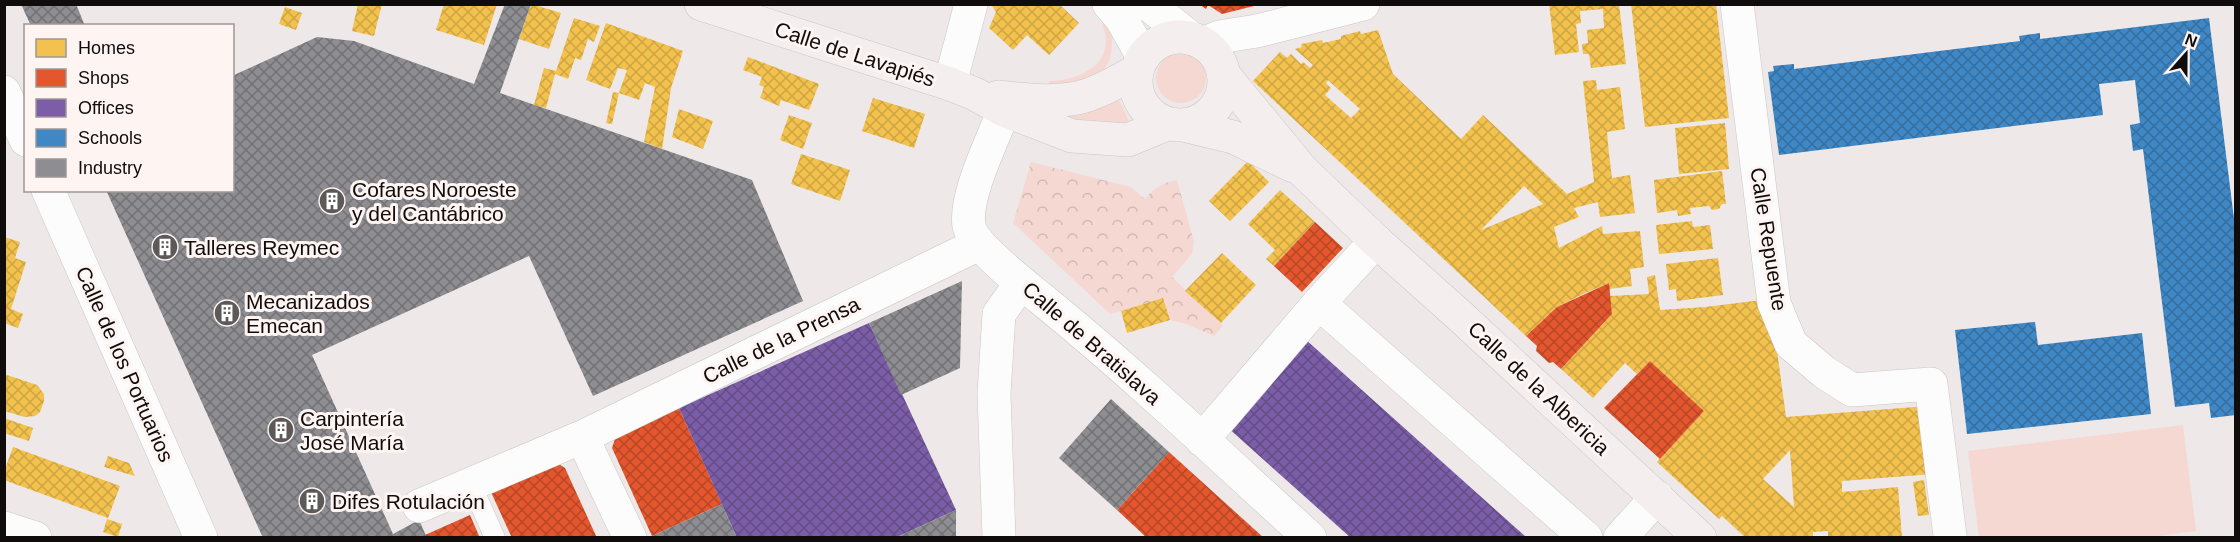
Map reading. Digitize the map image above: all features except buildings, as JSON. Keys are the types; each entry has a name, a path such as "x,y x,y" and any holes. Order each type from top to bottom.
{"main road":[{"name":"Calle de Lavapiés","path":"701,4 963,89 1004,110 1072,136 1128,140 1175,125"},
{"path":"1178,37 1211,57 1224,90 1214,110 1201,120 1175,125 1148,112 1142,103 1136,82 1140,64 1153,47 1165,40 1178,37"},
{"name":"Calle de la Albericia","path":"1211,57 1302,170 1376,241 1700,537"},
{"name":"Calle de Lavapiés","path":"963,89 1041,101 1079,98 1109,86 1140,64"},
{"name":"Calle de la Albericia","path":"1175,125 1233,137 1302,170"}],"street":[{"path":"963,89 971,4"},
{"path":"1109,4 1121,18 1140,64"},
{"path":"1148,4 1211,57 1219,37 1257,31 1326,9 1363,4"},
{"name":"Calle Repuente","path":"1737,4 1774,303 1791,344 1824,372 1852,390 1931,384 1950,536"},
{"path":"4,92 24,136"},
{"name":"Calle de Bratislava","path":"1004,110 968,209 970,229 980,244 1021,283 1116,362 1310,537"},
{"name":"Calle de los Portuarios","path":"49,192 201,537"},
{"path":"1202,440 1319,303 1376,241"},
{"name":"Calle de la Prensa","path":"419,506 582,437 980,244"},
{"path":"999,537 994,394 999,314 1021,283"},
{"path":"1319,303 1586,537"},
{"path":"582,437 630,537"},
{"path":"1620,537 1657,497"},
{"path":"4,528 35,537"}],"lane":[{"path":"471,484 495,537"}],"green space":[{"path":"1109,21 1112,37 1111,54 1099,75 1075,84 1048,89 1049,81 1073,77 1094,67 1101,59 1105,49 1106,38 1102,24"},
{"path":"1176,53 1186,53 1199,60 1206,73 1206,83 1199,96 1186,103 1176,103 1167,99 1160,92 1156,83 1156,73 1160,64 1167,57"},
{"path":"1117,96 1129,121 1122,124 1088,123 1065,117"},
{"path":"1031,162 1131,187 1145,199 1159,186 1177,180 1194,242 1192,254 1172,277 1223,326 1214,336 1170,320 1163,299 1110,314 1013,223"},
{"path":"2183,425 2196,531 2144,538 1979,537 1968,451"}],"place":[{"name":"Cofares Noroeste y del Cantábrico","path":"332,201"},
{"name":"Talleres Reymec","path":"165,247"},
{"name":"Mecanizados Emecan","path":"227,313"},
{"name":"Carpintería José María","path":"281,430"},
{"name":"Difes Rotulación","path":"312,501"}]}
